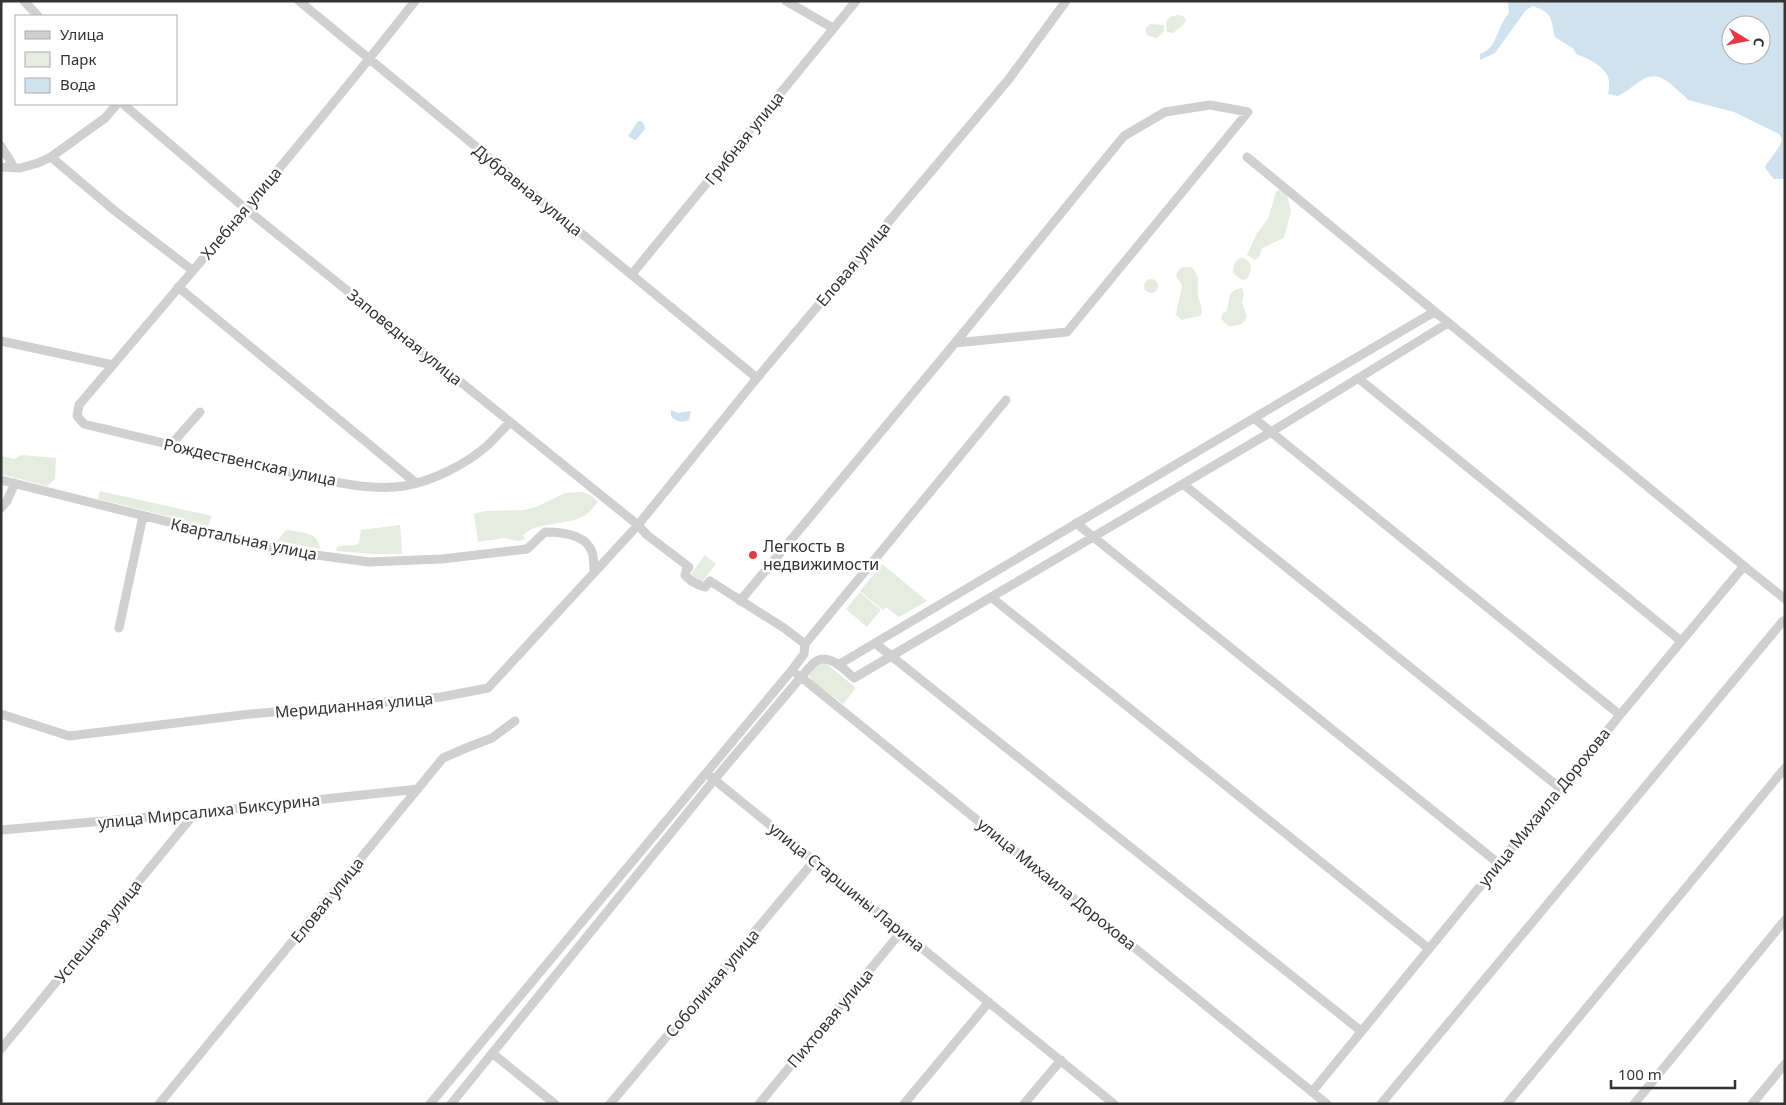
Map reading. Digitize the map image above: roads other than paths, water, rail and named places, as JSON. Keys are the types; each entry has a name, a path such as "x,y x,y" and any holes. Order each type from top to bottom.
{"street":[{"path":"24,1 37,15"},
{"name":"Дубравная улица","path":"299,1 514,180 632,274 757,378"},
{"name":"Хлебная улица","path":"84,424 77,416 79,405 192,270 246,209 370,59 415,1"},
{"path":"786,1 833,28"},
{"name":"Грибная улица","path":"632,274 856,1"},
{"name":"Еловая улица","path":"638,525 757,378 1009,79 1066,1"},
{"path":"1,167 13,168 38,163 51,157 105,118 116,105"},
{"name":"Заповедная улица","path":"124,105 246,209 638,525 647,535 689,567 686,575 697,585 705,587 710,581 740,601"},
{"path":"805,644 784,628 740,601 1124,136 1165,112 1210,105 1248,112 1067,332 955,343"},
{"path":"1,146 12,162 13,168"},
{"path":"51,157 192,270"},
{"path":"1247,157 1785,599"},
{"path":"178,287 416,483"},
{"path":"838,665 1434,312"},
{"path":"451,1104 714,780 816,661 822,658 829,660 854,678 1271,432 1448,323"},
{"path":"1,341 113,365"},
{"path":"1358,378 1681,641"},
{"path":"430,1104 792,670 804,654 805,644 1006,400"},
{"path":"174,446 175,440 200,412"},
{"path":"1254,418 1620,715"},
{"name":"Рождественская улица","path":"84,424 319,479 383,488 416,483 442,473 466,460 488,444 510,422"},
{"path":"1,480 15,483 7,501 1,508"},
{"name":"Квартальная улица","path":"15,483 285,551 369,562 442,559 527,549 545,532 562,532 584,541 592,551 594,572"},
{"path":"1183,484 1560,788"},
{"path":"119,628 144,516"},
{"path":"1076,523 1498,863"},
{"name":"Меридианная улица","path":"1,714 69,736 250,714 441,697 488,688 638,525"},
{"name":"улица Михаила Дорохова","path":"1312,1092 1428,948 1744,566"},
{"path":"991,597 1428,948"},
{"path":"1381,1104 1783,621 1785,623"},
{"path":"875,643 1361,1031"},
{"name":"улица Михаила Дорохова","path":"792,670 1327,1104"},
{"name":"Еловая улица","path":"159,1104 443,758 492,738 515,721"},
{"path":"1507,1104 1785,768"},
{"name":"улица Старшины Ларина","path":"705,772 1114,1104"},
{"name":"улица Мирсалиха Биксурина","path":"1,830 195,813 418,790"},
{"name":"Успешная улица","path":"1,1049 195,813"},
{"name":"Соболиная улица","path":"610,1104 814,861"},
{"path":"1634,1104 1785,920"},
{"name":"Пихтовая улица","path":"759,1104 901,932"},
{"path":"904,1104 989,1002"},
{"path":"492,1053 555,1104"},
{"path":"1024,1104 1060,1060"},
{"path":"1752,1104 1785,1064"}],"water":[{"path":"1508,1 1785,1 1785,179 1774,179 1765,168 1781,144 1782,139 1779,134 1734,112 1688,100 1665,80 1657,77 1645,79 1618,96 1608,94 1609,79 1606,73 1590,60 1576,54 1574,49 1555,37 1548,14 1533,6 1526,10 1495,53 1480,60 1480,54 1489,49 1509,13"},
{"path":"638,121 644,124 645,129 634,140 628,136"},
{"path":"671,410 678,413 691,411 689,420 682,422 675,420 671,416"}],"place":[{"name":"Легкость в недвижимости","path":"753,555"}]}
